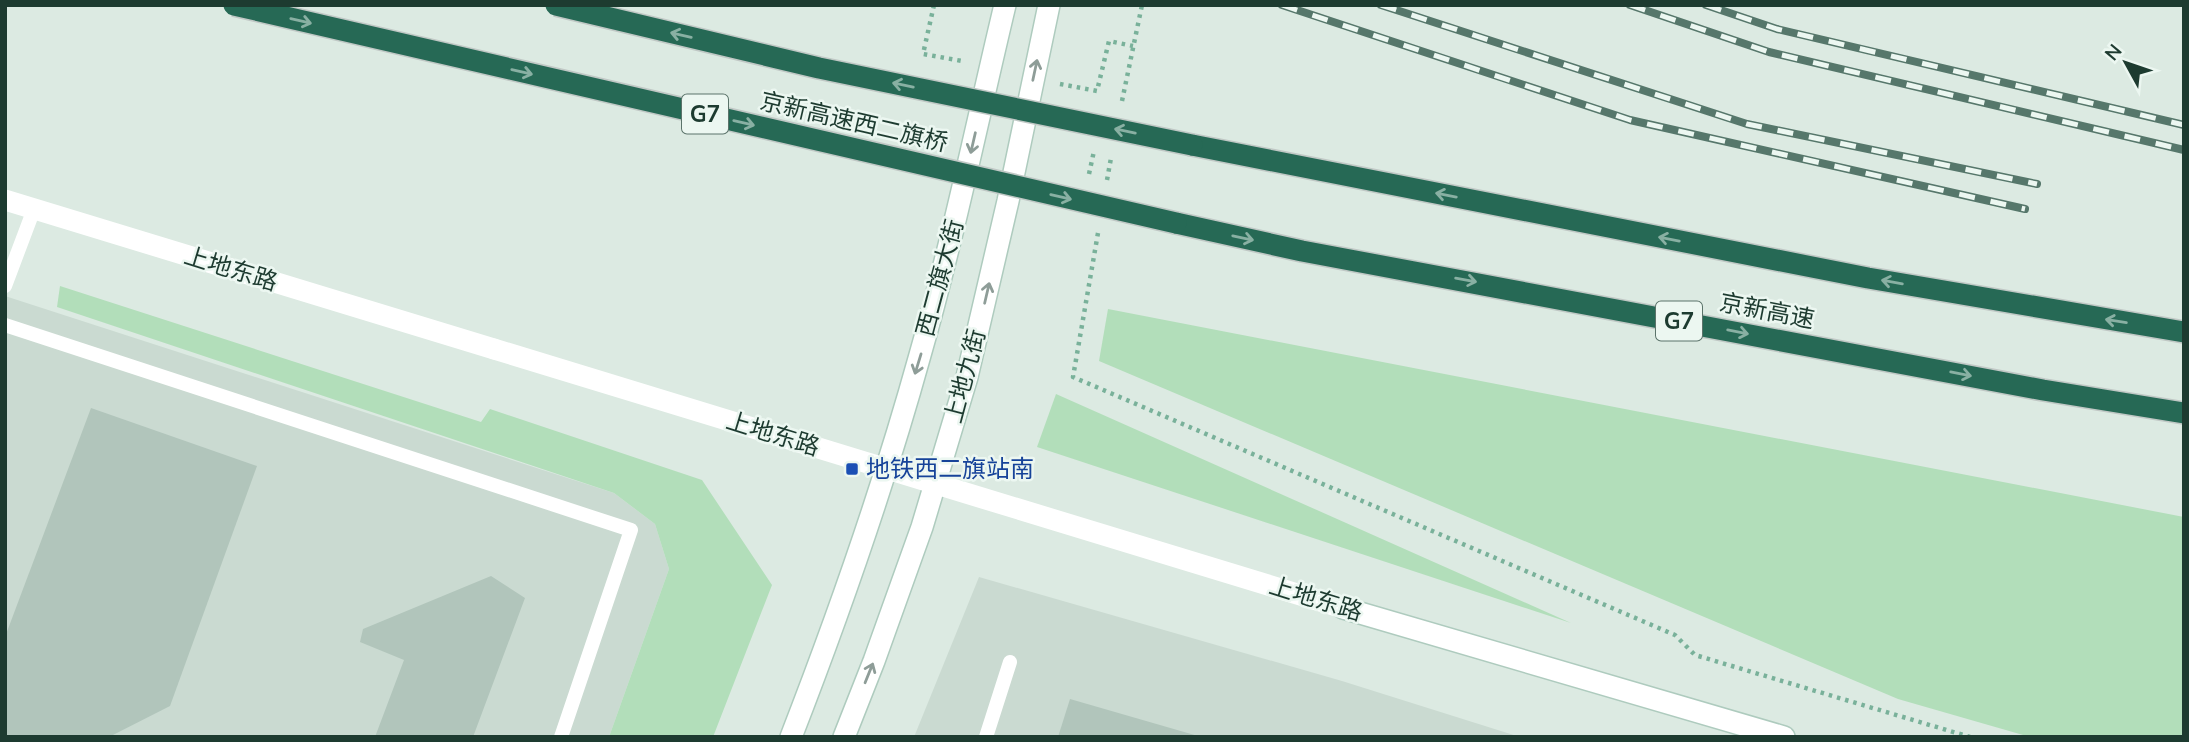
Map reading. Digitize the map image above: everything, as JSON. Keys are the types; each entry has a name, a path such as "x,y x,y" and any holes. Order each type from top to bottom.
{"highway":[{"name":"京新高速西二旗桥","path":"234,5 1176,223"},
{"name":"京新高速西二旗桥","path":"556,5 819,68 1192,145 1868,278 2184,332"},
{"name":"京新高速","path":"1176,223 1302,251 2043,390 2184,413"}],"main road":[{"name":"西二旗大街","path":"791,737 862,546 923,343 959,206 1005,5"},
{"name":"上地九街","path":"844,737 922,527 967,377 1049,5"},
{"name":"上地东路","path":"5,200 1343,608 1784,737"}],"lane":[{"path":"5,286 34,209"},
{"path":"5,325 631,530 561,737"},
{"path":"986,737 1010,662"}],"path":[{"path":"934,5 923,54 990,66"},
{"path":"1121,106 1142,5"},
{"path":"1034,79 1097,91 1109,41 1133,46"},
{"path":"1106,186 1114,145"},
{"path":"1099,227 1073,377 1675,635 1695,655 1970,737"}],"shaded area":[{"path":"5,296 614,493 655,524 669,569 609,737 5,737"},
{"path":"979,577 1342,681 1520,737 914,737"}],"green space":[{"path":"60,286 481,422 490,409 702,480 772,585 713,737 609,737 669,569 655,524 614,493 57,307"},
{"path":"1108,309 2184,517 2184,737 2030,737 1898,699 1099,361"},
{"path":"1056,394 1571,623 1037,447"}],"building":[{"path":"91,408 257,466 170,706 109,737 5,737 5,637"},
{"path":"491,576 525,598 473,737 375,737 404,660 360,642 363,629"},
{"path":"1070,699 1198,736 1198,737 1058,737"}],"railway":[{"path":"1282,5 1630,120 2025,209"},
{"path":"1381,5 1747,124 2037,184"},
{"path":"1630,5 1769,52 2184,150"},
{"path":"1706,5 1777,29 2184,125"}],"place":[{"name":"地铁西二旗站南","path":"852,469"}]}
